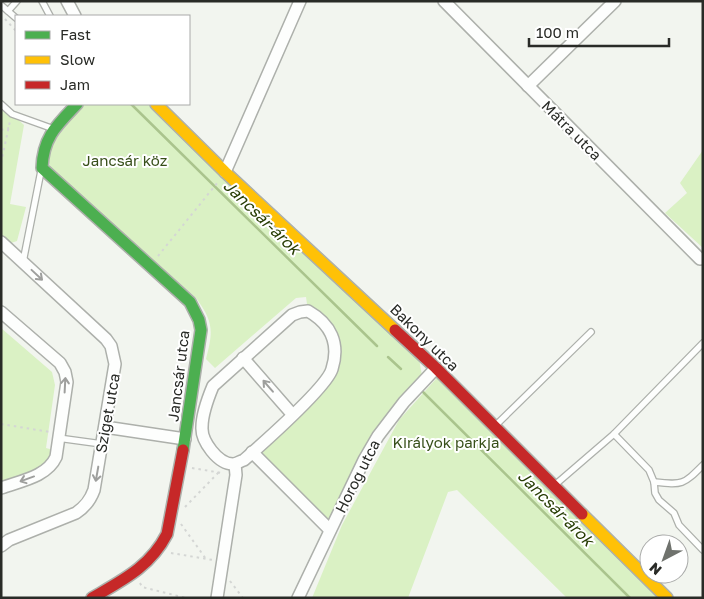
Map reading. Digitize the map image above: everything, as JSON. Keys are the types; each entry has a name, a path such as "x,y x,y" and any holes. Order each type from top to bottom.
{"street":[{"path":"67,1 74,15"},
{"path":"225,172 300,1"},
{"name":"Mátra utca","path":"444,1 700,259"},
{"path":"528,86 615,1"},
{"path":"42,168 46,139 76,105"},
{"name":"Bakony utca","path":"157,105 225,172 436,368 667,598"},
{"name":"Jancsár utca","path":"42,168 190,302 199,320 200,343 168,534 162,547 149,562 92,598"},
{"name":"Sziget utca","path":"1,242 106,339 111,346 116,364 94,490 90,500 84,508 76,513 9,540 1,546"},
{"path":"217,598 236,469 319,388 332,370 335,344 333,335 315,315 308,311 300,312 283,323 213,386 209,395 202,428 203,436 207,445 219,457 236,469"},
{"path":"1,312 60,363 65,372 66,382 56,457 53,464 42,473 1,488"},
{"path":"243,358 292,414"},
{"name":"Horog utca","path":"298,598 378,436 404,402 436,368"},
{"path":"105,427 185,439"},
{"path":"252,452 330,530"}],"lane":[{"path":"8,11 17,1"},
{"path":"42,1 49,15"},
{"path":"1,5 15,17"},
{"path":"1,104 12,114 53,129"},
{"path":"23,262 42,168"},
{"path":"495,427 591,332"},
{"path":"554,486 614,434 703,343"},
{"path":"614,434 649,470 654,482 655,493 659,500 674,513 679,525 703,550"},
{"path":"59,436 102,444"},
{"path":"654,482 677,484 686,482 703,465"}],"path":[{"path":"1,16 15,30"},
{"path":"1,163 12,114"},
{"path":"1,130 9,128"},
{"path":"1,142 6,139"},
{"path":"150,266 218,182"},
{"path":"1,424 59,436"},
{"path":"185,468 219,472 236,469"},
{"path":"182,510 219,472"},
{"path":"181,523 206,559"},
{"path":"165,552 206,559 222,566 243,598"},
{"path":"136,577 142,588 186,598"}],"green space":[{"path":"1,104 24,125 10,204 26,207 17,241 11,243 1,240"},
{"name":"Jancsár köz","path":"83,105 150,105 419,359 423,381 404,402 330,530 252,452 319,388 335,344 308,311 306,297 296,298 215,368 206,359 211,334 209,321 202,306 196,298 52,171 48,160 53,142"},
{"path":"703,150 703,248 665,213 687,193 680,183"},
{"path":"1,328 52,372 55,385 46,448 57,451 53,464 1,488"},
{"name":"Királyok parkja","path":"444,370 639,563 639,584 660,584 674,598 567,598 457,490 448,492 408,598 312,598 342,525 399,420"}],"waterway":[{"name":"Jancsár-árok","path":"132,105 377,346"},
{"name":"Jancsár-árok","path":"388,357 401,369"},
{"name":"Jancsár-árok","path":"423,392 630,598"}],"traffic: fast":[{"path":"76,105 52,132 45,148 42,168 190,302 199,320 201,330 183,450"}],"traffic: slow":[{"path":"157,105 225,172 395,330"},
{"path":"582,514 667,598"}],"traffic: jam":[{"path":"395,330 436,368 582,514"},
{"path":"92,598 135,572 152,555 167,534 183,450"}]}
